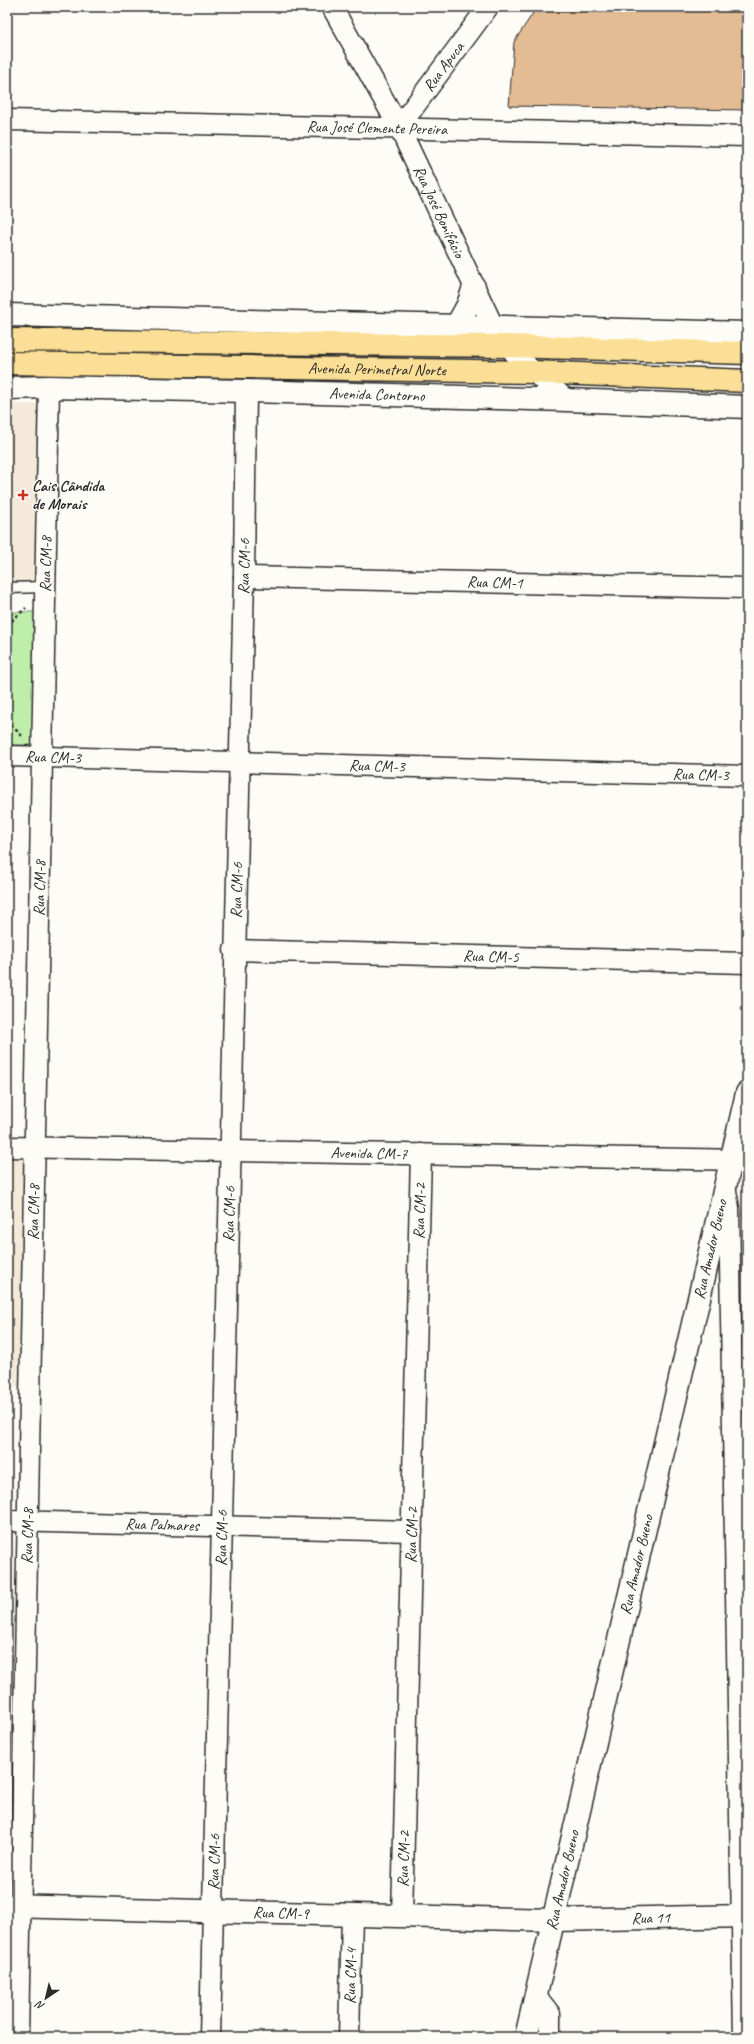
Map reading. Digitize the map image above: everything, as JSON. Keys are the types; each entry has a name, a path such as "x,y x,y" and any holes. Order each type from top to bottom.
{"highway":[{"name":"Avenida Perimetral Norte","path":"7,340 506,346 747,353"},
{"name":"Avenida Perimetral Norte","path":"7,363 533,372 747,381"}],"street":[{"name":"Rua José Bonifácio","path":"332,7 399,127 493,326 506,346 533,372 567,400"},
{"name":"Rua Apuca","path":"399,127 488,7"},
{"name":"Rua José Clemente Pereira","path":"7,120 399,127 747,136"},
{"path":"457,325 468,305 474,287"},
{"path":"7,315 747,333"},
{"name":"Avenida Contorno","path":"7,388 49,387 246,391 567,400 747,407"},
{"name":"Rua CM-8","path":"18,2037 14,1907 28,1521 49,387"},
{"name":"Rua CM-6","path":"210,2037 238,762 244,577 246,391"},
{"name":"Rua CM-1","path":"244,577 747,588"},
{"name":"Rua CM-3","path":"7,756 747,776"},
{"name":"Rua CM-5","path":"234,950 747,963"},
{"name":"Rua Amador Bueno","path":"526,2037 726,1186 739,1160 747,1093"},
{"name":"Avenida CM-7","path":"7,1147 739,1160"},
{"name":"Rua CM-2","path":"402,1916 421,1154"},
{"path":"726,1186 729,1224 745,1916 744,2037"},
{"name":"Rua Palmares","path":"7,1520 412,1531"},
{"name":"Rua CM-9","path":"14,1907 554,1920"},
{"name":"Rua CM-4","path":"349,2037 352,1915"},
{"name":"Rua 11","path":"554,1920 745,1916"},
{"path":"536,1996 550,2014 550,2037"}],"lane":[{"path":"7,588 46,587"}],"shaded area":[{"name":"Cais Cândida de Morais","path":"7,404 43,404 37,587 7,586"},
{"path":"7,1154 26,1155 21,1387 7,1386"}],"green space":[{"path":"7,612 37,612 33,745 7,745"},
{"path":"7,1917 11,1922 10,2037 7,2037"}],"building":[{"path":"537,7 747,7 747,110 509,106 514,42"}],"place":[{"name":"Cais Cândida de Morais","path":"23,495"}]}
